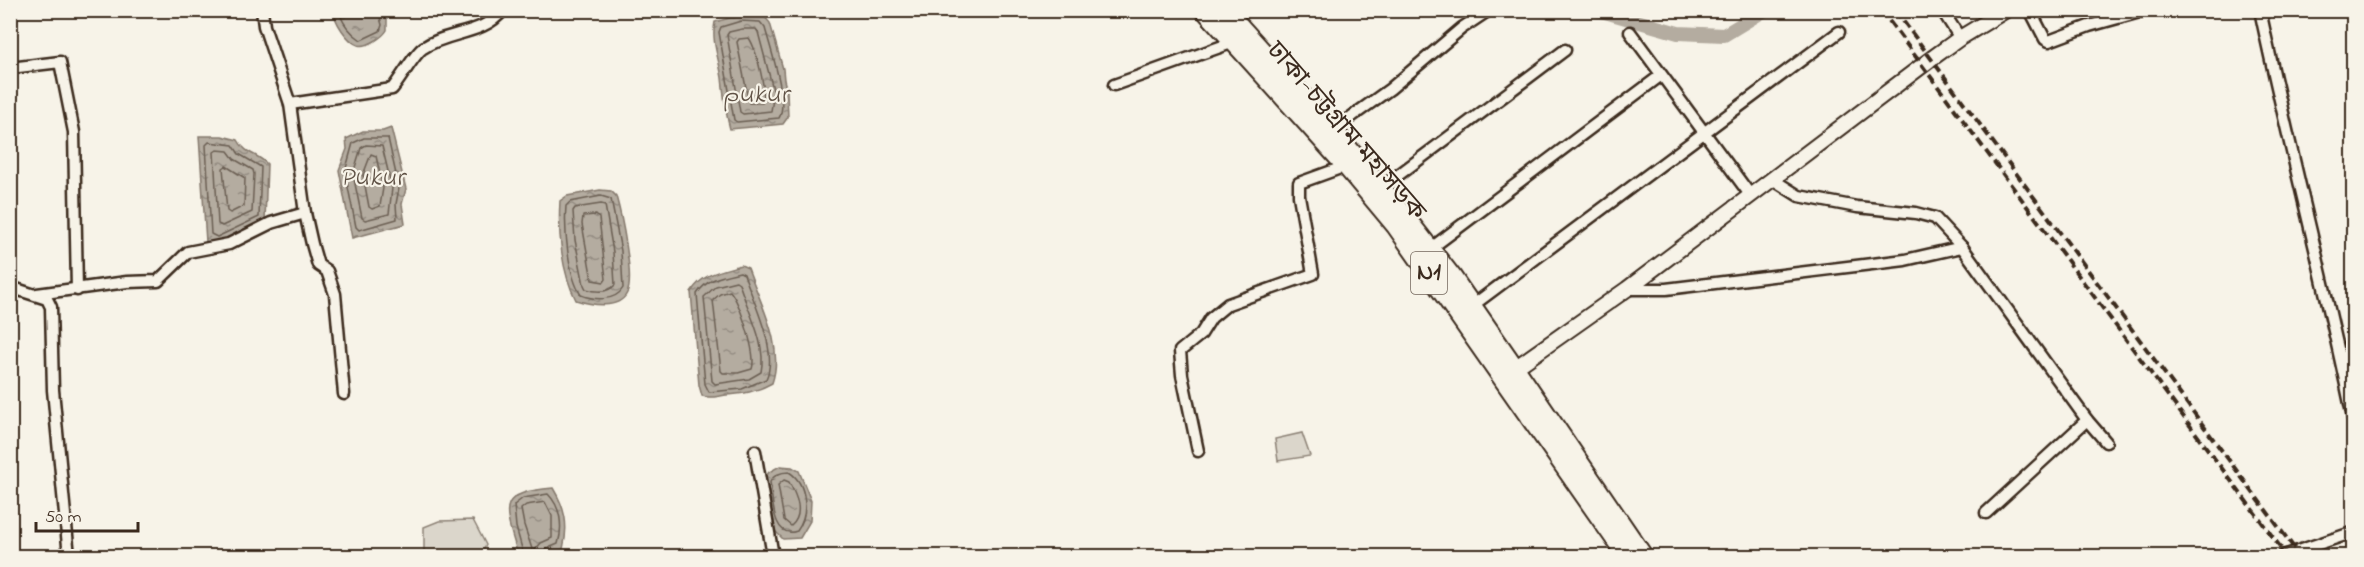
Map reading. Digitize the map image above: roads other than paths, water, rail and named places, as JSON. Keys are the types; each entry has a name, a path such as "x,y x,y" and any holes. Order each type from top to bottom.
{"highway":[{"name":"ঢাকা-চট্টগ্রাম মহাসড়ক","path":"1205,10 1225,18 1333,130 1430,249 1472,306 1643,556"},
{"name":"ঢাকা-চট্টগ্রাম মহাসড়ক","path":"1225,18 1234,42 1346,166 1396,226 1627,556"}],"street":[{"path":"262,10 264,26 290,104 306,213 318,265 327,272 335,294 344,394"},
{"path":"290,104 392,89 421,49 441,38 486,25 503,10"},
{"path":"1333,130 1390,89 1462,28 1489,10"},
{"path":"1942,10 1960,38"},
{"path":"1515,368 1628,289 1960,38 2006,10"},
{"path":"2030,10 2045,39 2049,41 2089,26 2147,10"},
{"path":"2259,10 2350,392 2354,423"},
{"path":"1630,32 1660,76 1751,196"},
{"path":"1472,306 1839,32"},
{"path":"1114,86 1234,42"},
{"path":"1381,188 1565,50"},
{"path":"10,68 60,62 74,132 77,290"},
{"path":"1430,249 1660,76"},
{"path":"1198,451 1182,375 1180,351 1201,334 1211,318 1228,304 1313,274 1299,196 1299,183 1346,166"},
{"path":"1772,179 1799,196 1857,207 1916,213 1935,218 1962,247 2087,420 2106,442"},
{"path":"35,294 127,282 158,281 188,252 229,244 272,223 306,213"},
{"path":"1628,289 1666,289 1905,260 1962,247"},
{"path":"10,287 47,299 51,307 53,390 69,556"},
{"path":"1986,513 2087,420"},
{"path":"755,451 773,556"},
{"path":"2283,556 2354,532"}],"water":[{"path":"334,11 382,11 387,19 387,30 374,41 362,46 358,45 342,30"},
{"name":"pukur","path":"740,15 764,16 770,23 787,91 788,117 783,124 730,129 714,29 715,22"},
{"name":"Pukur","path":"391,128 406,189 402,204 405,224 352,238 339,170 347,149 346,139 363,131 383,131"},
{"path":"199,136 222,136 238,140 244,148 267,164 265,221 219,243 206,242"},
{"path":"600,190 611,191 616,196 629,274 629,286 623,298 618,302 604,305 576,300 564,264 560,225 560,201 567,196"},
{"path":"741,265 748,268 773,340 775,369 772,383 744,393 702,396 699,385 691,292 707,277"},
{"path":"780,466 792,467 799,471 811,501 810,521 800,538 783,539 771,527 764,480 769,472"},
{"path":"553,488 565,517 566,532 563,549 538,556 518,555 509,525 508,505 521,494"}],"waterway":[{"path":"1598,10 1678,33 1724,35 1765,10"}],"railway":[{"path":"1881,10 2287,556"},
{"path":"1895,10 2300,556"}]}
